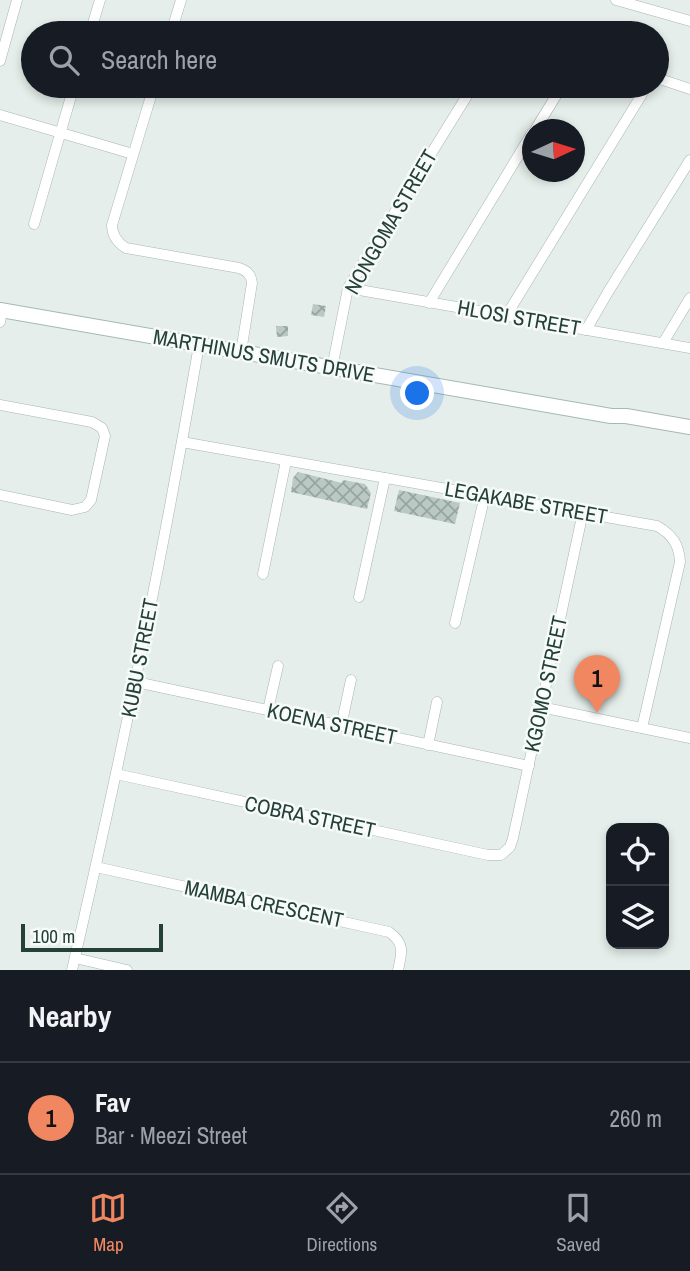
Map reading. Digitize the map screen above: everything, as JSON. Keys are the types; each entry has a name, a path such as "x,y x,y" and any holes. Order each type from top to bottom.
{"street":[{"path":"0,61 17,0"},
{"path":"94,21 100,0"},
{"path":"175,21 181,0"},
{"path":"616,0 690,21"},
{"path":"669,82 690,89"},
{"path":"34,224 70,98"},
{"path":"150,98 112,225 114,235 126,248 246,270 252,283 241,352"},
{"name":"NONGOMA STREET","path":"332,368 348,288 466,98"},
{"path":"541,119 555,98"},
{"path":"506,316 640,98"},
{"path":"0,115 133,154"},
{"path":"429,303 522,151"},
{"path":"586,330 690,160"},
{"name":"HLOSI STREET","path":"348,288 690,348"},
{"path":"663,342 690,298"},
{"name":"MARTHINUS SMUTS DRIVE","path":"1,314 690,427"},
{"name":"KUBU STREET","path":"72,970 136,682 199,345"},
{"path":"0,405 92,422 102,428 105,436 92,500 85,508 72,510 0,495"},
{"name":"MARTHINUS SMUTS DRIVE","path":"611,416 690,435"},
{"name":"LEGAKABE STREET","path":"182,442 583,512 657,526 666,531 677,545 680,562 642,729"},
{"path":"263,573 286,461"},
{"path":"359,597 385,478"},
{"path":"455,623 485,495"},
{"name":"KGOMO STREET","path":"504,853 510,848 513,838 583,512"},
{"path":"268,710 278,666"},
{"path":"341,726 351,680"},
{"name":"KOENA STREET","path":"136,682 528,766"},
{"path":"428,745 437,702"},
{"path":"541,707 690,738"},
{"name":"COBRA STREET","path":"116,774 488,855 498,856 504,853"},
{"name":"MAMBA CRESCENT","path":"96,867 389,932 401,947 398,970"},
{"path":"75,958 127,970"}],"building":[{"path":"313,304 326,306 324,317 311,315"},
{"path":"276,326 288,326 288,336 277,337"},
{"path":"298,472 342,483 343,480 365,484 371,493 367,509 291,492 293,478"},
{"path":"399,490 460,503 455,524 394,511"}],"place":[{"name":"Fav","path":"597,713"}]}
